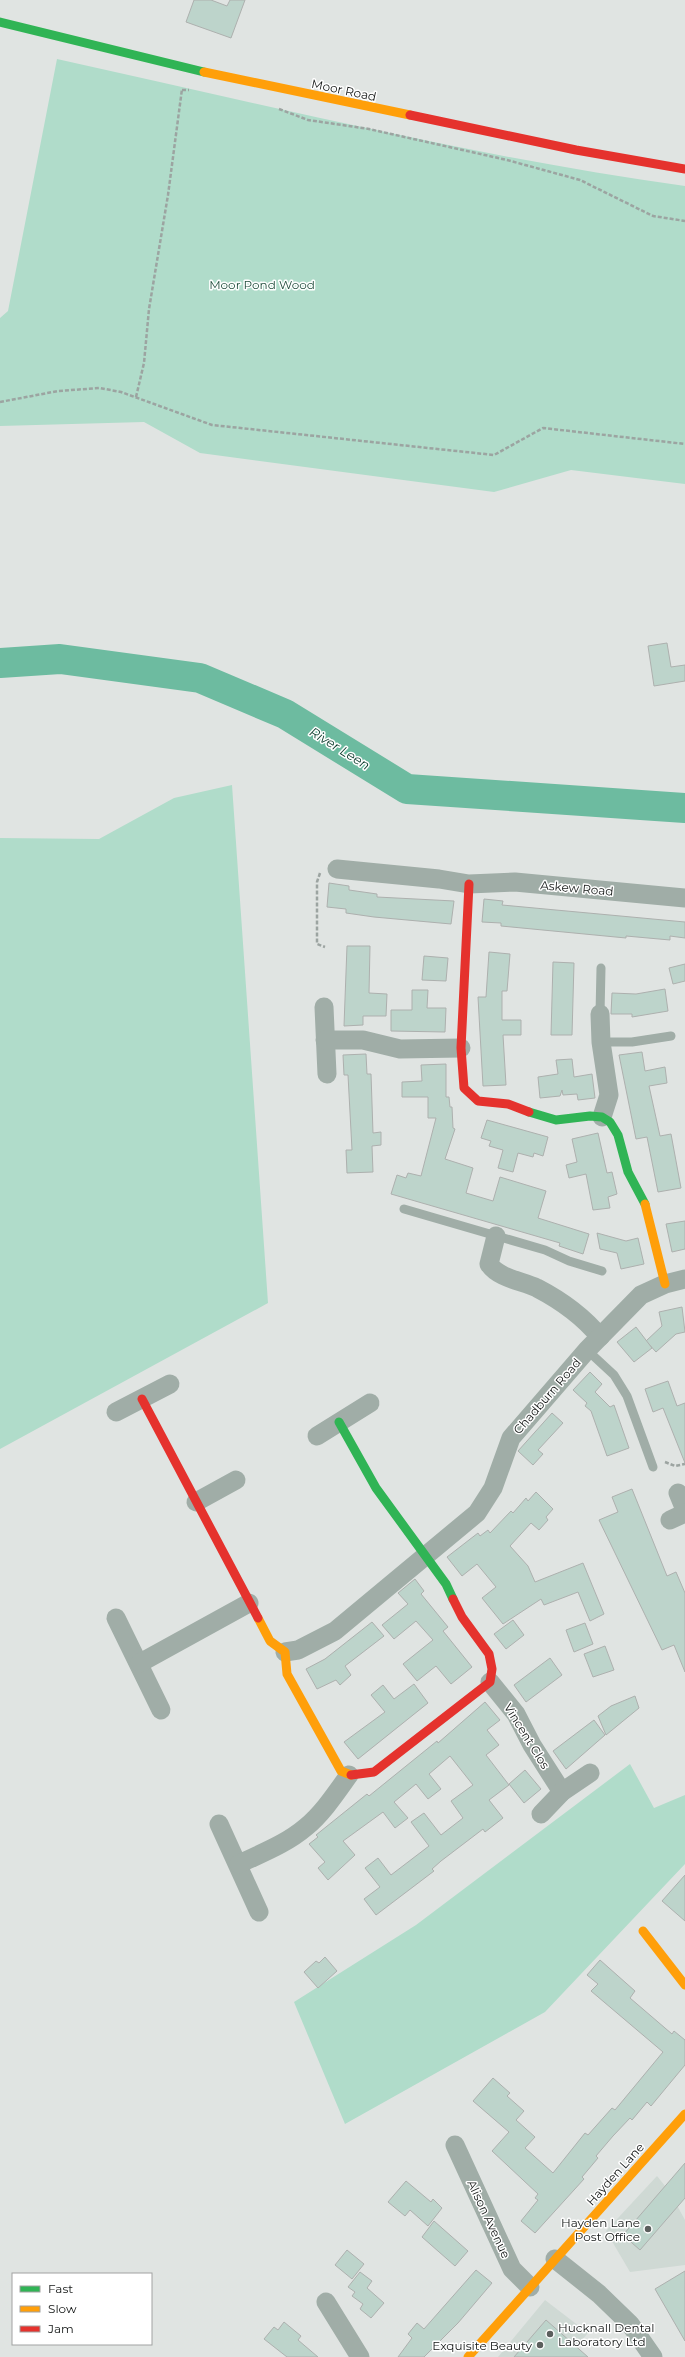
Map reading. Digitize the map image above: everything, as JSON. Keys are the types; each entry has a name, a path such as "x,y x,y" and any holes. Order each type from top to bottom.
{"street":[{"name":"Moor Road","path":"0,22 184,68 576,150 685,169"},
{"name":"Askew Road","path":"337,869 439,879 469,884 515,882 685,898"},
{"path":"469,884 461,1048 464,1088 478,1101 508,1104 556,1120 590,1116 602,1117 610,1122 618,1135 628,1172 644,1200 665,1284"},
{"path":"324,1007 327,1074"},
{"path":"600,1014 601,1042 609,1095 602,1117"},
{"path":"325,1040 363,1040 400,1049 461,1048"},
{"path":"496,1236 489,1264 494,1270 537,1288 566,1305 584,1318 593,1343"},
{"name":"Chadburn Road","path":"285,1652 298,1650 334,1631 426,1557 477,1513 493,1488 511,1438 593,1343 641,1295 665,1284 685,1278"},
{"path":"116,1412 170,1384"},
{"path":"142,1398 270,1641 285,1652 287,1674 341,1771 349,1775 362,1776 374,1772 490,1682 492,1669 489,1654 462,1617 446,1584 376,1488 339,1422"},
{"path":"317,1436 370,1403"},
{"path":"196,1502 236,1480"},
{"path":"678,1492 680,1514"},
{"path":"140,1663 249,1603"},
{"path":"116,1618 140,1663 161,1710"},
{"name":"Vincent Clos","path":"490,1682 516,1714 532,1746 562,1792"},
{"path":"541,1814 562,1792 590,1774"},
{"path":"239,1864 285,1842 306,1827 326,1807 349,1775"},
{"path":"219,1824 239,1864 260,1912"},
{"path":"643,1932 685,1985"},
{"name":"Hayden Lane","path":"468,2357 685,2114"},
{"name":"Alison Avenue","path":"455,2145 512,2270 530,2287"},
{"path":"555,2259 599,2294 625,2319 653,2357"},
{"path":"326,2302 360,2357"}],"lane":[{"path":"600,1014 601,968"},
{"path":"601,1042 632,1042 671,1036"},
{"path":"404,1210 545,1250 569,1261 602,1271"},
{"path":"593,1343 627,1396 653,1467"}],"path":[{"path":"136,397 144,363 149,309 168,195 184,68"},
{"path":"182,90 190,90"},
{"path":"274,107 308,120 369,129 507,160 580,180 653,216 685,221"},
{"path":"0,402 58,391 100,388 121,392 212,425 494,455 543,428 685,444"},
{"path":"325,947 317,944 317,882 323,868 329,864 335,862 337,869"},
{"path":"660,1457 667,1464 685,1464"}],"shaded area":[{"path":"657,2176 669,2191 685,2220 685,2265 630,2272 606,2231"},
{"path":"545,2300 588,2333 567,2357 498,2357"}],"green space":[{"name":"Moor Pond Wood","path":"57,59 291,112 448,145 606,174 685,186 685,484 571,470 494,492 200,453 144,422 0,426 0,318 8,311"},
{"path":"232,785 268,1303 0,1449 0,838 99,839 174,798"},
{"path":"630,1764 654,1808 685,1795 685,1864 545,2012 345,2124 294,2002 416,1925"}],"building":[{"path":"194,0 211,0 227,6 230,0 245,0 231,38 186,22"},
{"path":"667,643 671,667 685,665 685,681 654,686 648,646"},
{"path":"329,883 349,886 349,890 377,894 377,897 454,901 451,924 374,917 346,913 346,909 327,907"},
{"path":"484,899 503,901 502,905 685,922 685,938 670,936 670,940 626,936 626,938 501,926 501,923 482,922"},
{"path":"347,946 370,946 369,993 387,994 386,1016 363,1016 363,1025 344,1026"},
{"path":"489,952 510,954 507,991 502,991 502,1020 521,1020 521,1035 503,1035 506,1085 483,1086 478,997 486,997"},
{"path":"424,956 448,958 446,981 422,980"},
{"path":"553,962 574,963 572,1035 551,1035"},
{"path":"685,964 685,981 673,984 669,968"},
{"path":"665,989 668,1011 632,1017 632,1014 611,1014 612,993 636,994"},
{"path":"412,990 428,990 427,1008 446,1008 445,1032 391,1031 391,1010 412,1010"},
{"path":"642,1052 645,1071 665,1067 667,1083 649,1086 660,1136 671,1134 681,1188 658,1192 647,1137 636,1139 619,1055"},
{"path":"366,1054 367,1074 371,1074 373,1133 381,1132 381,1145 372,1146 373,1172 347,1173 346,1150 352,1150 348,1075 344,1075 343,1055"},
{"path":"572,1059 574,1077 592,1074 595,1098 578,1100 577,1094 563,1095 562,1090 560,1096 540,1098 538,1077 558,1074 556,1060"},
{"path":"446,1064 446,1097 449,1097 450,1107 452,1107 453,1128 455,1129 445,1159 473,1168 466,1193 493,1201 500,1177 546,1191 538,1218 589,1234 583,1254 559,1246 560,1243 391,1194 397,1175 406,1178 408,1173 421,1176 436,1118 428,1118 428,1097 402,1097 402,1082 422,1081 421,1065"},
{"path":"487,1120 548,1137 543,1156 534,1153 533,1157 518,1153 513,1172 498,1168 503,1150 489,1146 491,1141 481,1138"},
{"path":"598,1133 607,1173 612,1172 617,1194 608,1197 610,1208 593,1210 586,1174 569,1178 566,1165 577,1162 572,1139"},
{"path":"685,1221 685,1249 672,1252 666,1224"},
{"path":"597,1233 626,1241 638,1238 644,1264 621,1269 617,1253 600,1249"},
{"path":"682,1307 685,1332 676,1334 656,1352 646,1341 662,1326 659,1312"},
{"path":"636,1327 652,1348 634,1362 617,1342"},
{"path":"590,1372 602,1384 595,1392 610,1407 614,1405 629,1448 607,1456 591,1411 585,1406 587,1403 573,1390"},
{"path":"668,1381 677,1406 685,1403 685,1463 663,1408 653,1412 645,1389"},
{"path":"552,1413 563,1423 538,1450 543,1454 533,1465 518,1451"},
{"path":"632,1489 667,1576 676,1572 685,1593 685,1672 674,1645 662,1650 599,1520 618,1512 612,1497"},
{"path":"536,1492 553,1509 546,1517 548,1520 539,1530 531,1523 510,1546 528,1566 535,1582 583,1563 604,1614 590,1621 578,1592 544,1605 541,1599 503,1624 482,1598 496,1587 477,1564 462,1576 447,1557 478,1533 480,1536 488,1530 490,1533 511,1511 513,1513 526,1498 528,1501"},
{"path":"415,1579 424,1591 421,1594 448,1627 443,1631 472,1667 451,1684 436,1666 417,1681 403,1664 433,1640 416,1621 394,1639 382,1625 408,1604 398,1593"},
{"path":"513,1620 524,1635 506,1649 494,1634"},
{"path":"372,1622 384,1636 345,1666 351,1675 340,1685 336,1680 317,1689 306,1669 325,1659"},
{"path":"585,1623 593,1644 574,1652 566,1630"},
{"path":"605,1646 614,1670 593,1677 584,1654"},
{"path":"550,1658 562,1675 526,1702 514,1685"},
{"path":"414,1684 428,1703 358,1759 344,1742 385,1712 371,1695 383,1685 394,1699"},
{"path":"635,1696 639,1708 606,1735 598,1716 611,1706"},
{"path":"485,1702 500,1720 487,1730 499,1745 486,1755 509,1785 489,1800 503,1818 485,1832 483,1829 441,1861 432,1869 434,1871 376,1915 364,1899 380,1887 365,1868 378,1858 391,1875 429,1846 411,1822 424,1813 441,1835 463,1818 451,1801 473,1785 450,1756 429,1774 441,1789 428,1799 416,1784 394,1802 408,1818 395,1828 383,1812 343,1841 355,1855 328,1880 318,1868 325,1862 309,1844 318,1837 316,1835 367,1794 369,1796 437,1741 438,1743"},
{"path":"594,1720 605,1735 566,1769 553,1751"},
{"path":"525,1770 541,1789 524,1803 509,1784"},
{"path":"685,1875 685,1921 662,1901"},
{"path":"325,1957 337,1971 318,1988 304,1972 316,1961 319,1963"},
{"path":"600,1960 635,1991 630,1998 672,2034 674,2031 685,2040 685,2065 651,2106 647,2102 632,2120 630,2118 613,2136 596,2156 598,2158 582,2177 584,2179 535,2233 521,2221 538,2200 535,2198 538,2194 492,2151 509,2132 473,2101 493,2078 510,2093 507,2096 524,2111 516,2120 535,2137 525,2148 553,2173 585,2133 588,2135 612,2108 615,2110 663,2052 591,1991 598,1984 587,1975"},
{"path":"685,2163 685,2198 640,2250 623,2235"},
{"path":"406,2181 431,2202 433,2199 442,2208 428,2226 410,2210 405,2216 388,2202"},
{"path":"434,2221 468,2251 455,2266 422,2237"},
{"path":"347,2250 364,2264 352,2279 335,2265"},
{"path":"476,2270 492,2283 458,2323 424,2357 398,2357 412,2338 408,2334 417,2323 424,2329"},
{"path":"685,2271 685,2341 655,2289"},
{"path":"360,2272 372,2281 367,2288 384,2303 371,2318 360,2309 363,2304 352,2296 355,2292 348,2287"},
{"path":"546,2320 588,2357 514,2357"},
{"path":"284,2322 301,2336 298,2340 318,2357 287,2357 264,2339 274,2327 278,2330"}],"waterway":[{"name":"River Leen","path":"0,663 60,659 200,678 285,714 407,789 685,808"}],"traffic: fast":[{"path":"0,22 204,72"},
{"path":"529,1112 556,1120 590,1116 602,1117 610,1122 618,1135 628,1172 645,1204"},
{"path":"339,1422 376,1488 446,1584 453,1599"}],"traffic: slow":[{"path":"204,72 410,115"},
{"path":"645,1204 665,1284"},
{"path":"258,1618 270,1641 285,1652 287,1674 341,1771 351,1775"},
{"path":"643,1931 685,1985"},
{"path":"468,2357 685,2114"}],"traffic: jam":[{"path":"410,115 576,150 685,169"},
{"path":"469,884 461,1048 464,1088 478,1101 508,1104 529,1112"},
{"path":"142,1399 258,1618"},
{"path":"351,1775 374,1772 490,1682 492,1669 489,1654 462,1617 453,1599"}],"place":[{"name":"Hayden Lane Post Office","path":"648,2229"},
{"name":"Hucknall Dental Laboratory Ltd","path":"550,2334"},
{"name":"Exquisite Beauty","path":"540,2345"}]}
